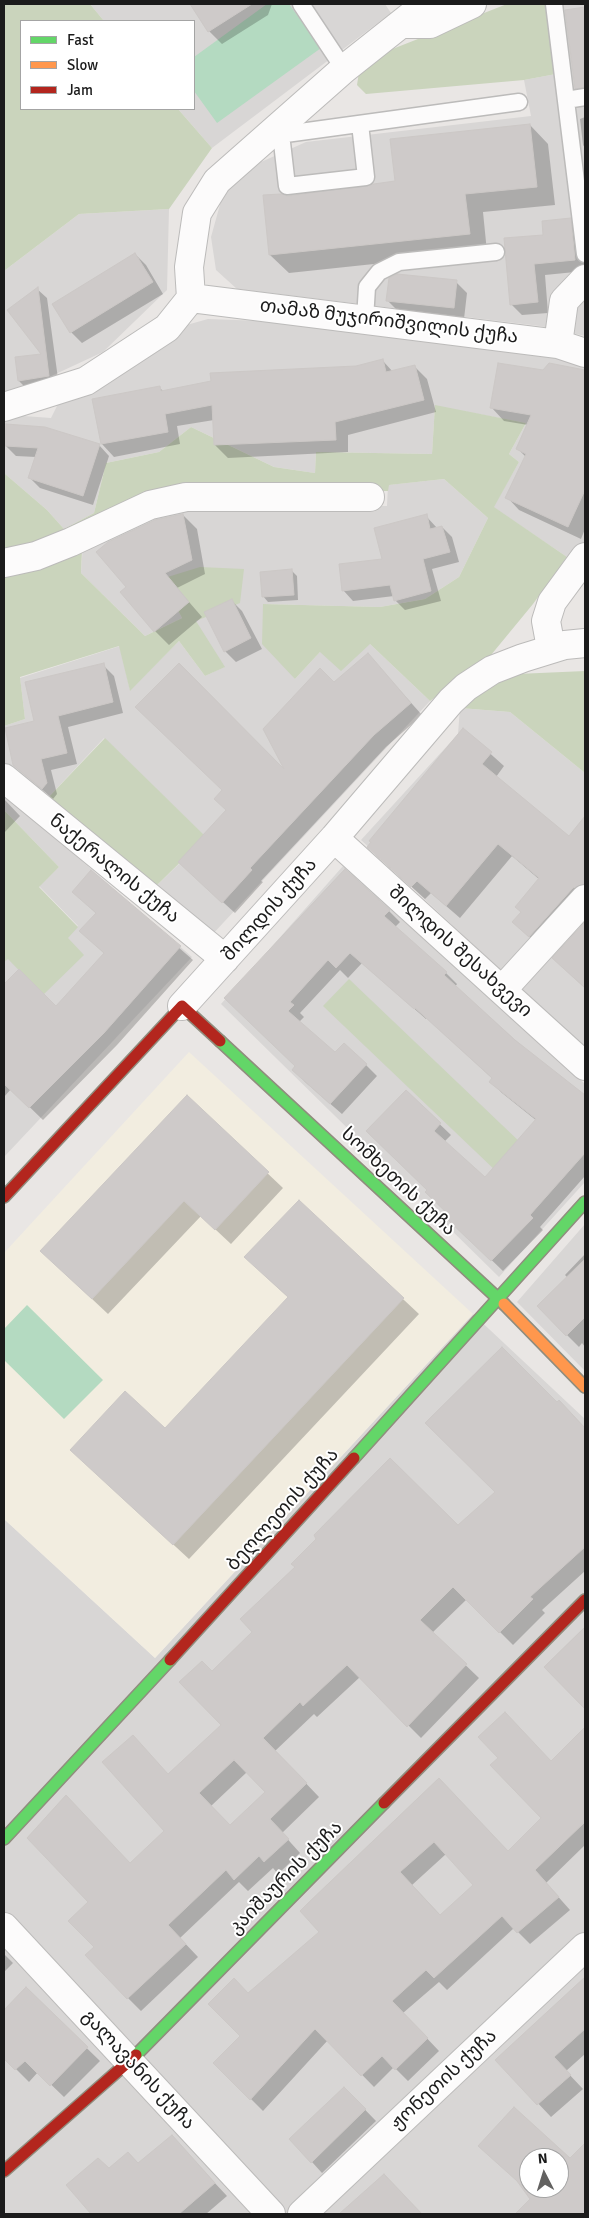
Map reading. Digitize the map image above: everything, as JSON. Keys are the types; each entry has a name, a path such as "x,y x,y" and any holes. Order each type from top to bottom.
{"street":[{"path":"4,407 86,381 167,328 191,298 189,267 197,213 217,181 233,164 276,135 344,69 426,4"},
{"path":"402,24 430,24 472,4"},
{"path":"558,344 564,301 585,279"},
{"name":"თამაზ მუჯირიშვილის ქუჩა","path":"191,298 558,344 585,353"},
{"path":"4,563 36,556 71,542 150,505 186,497 370,497"},
{"path":"551,648 546,621 552,602 585,557"},
{"name":"შილდის ქუჩა","path":"4,1197 225,959 334,838 451,701 466,687 492,670 551,648 585,643"},
{"name":"ნაქერალის ქუჩა","path":"4,778 225,959"},
{"name":"შილდის შესახვევი","path":"334,838 585,1066"},
{"path":"502,990 585,899"},
{"name":"სომხეთის ქუჩა","path":"182,1006 497,1297 585,1387"},
{"name":"ბეღლეთის ქუჩა","path":"4,1839 250,1574 497,1297 585,1202"},
{"name":"კაიშაურის ქუჩა","path":"4,2171 130,2061 585,1600"},
{"name":"გალავანის ქუჩა","path":"4,1927 271,2214"},
{"name":"ჟონეთის ქუჩა","path":"302,2214 585,1947"}],"lane":[{"path":"301,4 344,69"},
{"path":"554,4 585,254"},
{"path":"566,100 585,98"},
{"path":"360,124 366,178 287,186 276,135 519,102"},
{"path":"366,320 368,287 379,272 399,262 496,252"}],"shaded area":[{"path":"90,4 385,4 391,13 212,148 179,110 195,110 195,20 103,20"},
{"path":"547,4 585,4 585,336 540,326 237,289 216,270 211,237 221,201 243,170 306,142 531,116 524,80 556,74"},
{"path":"169,209 167,290 103,352 19,391 4,392 4,271 79,214"},
{"path":"208,319 263,321 577,361 585,364 585,564 567,557 493,507 519,462 509,454 526,423 435,406 432,454 316,452 315,473 274,467 191,427 159,452 106,463 94,513 64,529 47,510 4,473 4,418 10,415 51,418 62,396 183,326"},
{"path":"444,479 488,518 459,577 425,599 380,607 263,604 295,679 320,652 370,644 430,701 210,937 152,890 206,838 104,738 44,802 4,767 4,726 25,719 20,678 120,646 130,690 179,641 205,676 224,667 162,579 182,618 145,636 81,573 83,544 184,504 387,506 388,485"},
{"path":"460,708 510,712 585,773 585,1049 361,840 458,734"},
{"path":"4,793 192,957 4,1157 4,962 7,959 67,937 78,926 39,886 59,867 4,810"},
{"path":"343,866 585,1084 585,1182 499,1277 221,1004"},
{"path":"189,1052 473,1314 155,1658 4,1519 4,1253"},
{"path":"585,1224 585,1371 517,1302"},
{"path":"473,1314 585,1419 585,2214 4,2214 4,1519 155,1658"}],"green space":[{"path":"4,4 90,4 103,20 20,20 20,110 179,110 212,148 169,209 79,214 4,271"},
{"path":"267,4 289,4 321,48 217,123 195,92 195,56"},
{"path":"507,4 547,4 556,74 524,80 366,94 357,85 359,72 367,59"},
{"path":"435,405 526,423 509,454 519,462 494,507 567,557 533,604 491,655 430,701 370,644 341,671 320,652 295,679 262,644 263,604 380,607 425,599 459,577 488,518 444,479 389,485 388,491 177,492 83,529 81,573 145,636 182,618 161,579 200,567 244,569 240,603 196,621 225,667 205,676 179,641 130,691 119,646 20,677 25,719 4,726 4,473 47,510 64,529 94,513 106,463 159,452 191,427 274,467 315,473 316,452 432,454"},
{"path":"585,671 585,773 510,712 460,708 479,686 517,674"},
{"path":"105,738 206,837 152,890 44,802"},
{"path":"4,810 59,867 39,887 78,927 68,938 84,955 43,995 8,959 4,962"},
{"path":"349,979 523,1145 497,1172 323,1006"},
{"path":"27,1305 103,1380 64,1419 4,1360 4,1329"}],"building":[{"path":"190,4 252,4 208,32"},
{"path":"585,7 585,87 575,89 565,10"},
{"path":"530,124 537,187 465,194 470,234 269,255 263,195 281,194 288,196 395,181 390,139"},
{"path":"571,218 575,260 534,264 538,302 510,305 504,238 543,235 542,221"},
{"path":"135,253 153,282 70,333 52,304"},
{"path":"397,274 457,280 454,308 386,301 389,278"},
{"path":"38,287 49,376 18,381 15,357 41,354 7,310"},
{"path":"383,359 386,372 415,365 424,400 335,422 336,440 214,445 212,405 165,414 168,432 101,444 92,399 160,386 161,391 211,381 210,373 356,366"},
{"path":"498,363 543,370 549,363 585,370 585,490 568,527 505,498 526,454 516,449 531,415 490,408"},
{"path":"6,424 45,427 100,444 83,496 28,478 38,448 5,446"},
{"path":"183,514 192,560 165,573 189,602 154,632 120,592 126,587 96,552 108,542 155,520"},
{"path":"427,514 430,529 442,526 450,552 423,559 431,591 394,601 390,585 342,591 339,564 382,559 374,528"},
{"path":"292,569 294,595 262,597 260,572"},
{"path":"232,599 251,638 224,652 204,612"},
{"path":"368,653 411,703 374,735 250,868 252,870 222,903 178,862 226,810 214,799 222,790 135,707 179,663 284,769 263,729 320,668 334,682"},
{"path":"104,663 113,702 58,716 67,753 41,759 47,783 42,789 13,765 5,728 34,721 25,682"},
{"path":"463,728 492,752 482,764 569,836 585,816 585,884 573,888 529,937 512,922 521,912 515,907 539,878 498,844 446,906 417,881 411,887 367,847 371,842 369,841"},
{"path":"345,869 390,910 384,916 447,972 444,975 515,1040 585,1095 585,1153 530,1215 533,1218 491,1261 447,1219 450,1216 425,1192 427,1190 366,1131 406,1090 441,1123 434,1131 485,1177 536,1119 489,1082 492,1078 415,1008 350,953 336,968 328,960 290,1002 294,1005 288,1011 335,1052 344,1043 367,1064 330,1104 292,1070 295,1066 224,998"},
{"path":"91,870 181,946 104,1033 29,1108 4,1084 4,984 19,969 56,1006 104,953 79,931 96,913 72,892"},
{"path":"585,922 585,988 552,958"},
{"path":"187,1095 269,1172 215,1230 184,1201 92,1299 40,1251"},
{"path":"299,1200 404,1298 173,1545 70,1450 125,1391 165,1428 288,1297 244,1257"},
{"path":"585,1259 585,1317 566,1336 537,1306"},
{"path":"502,1347 557,1402 559,1400 585,1428 585,1547 530,1597 533,1599 499,1633 453,1587 420,1620 467,1664 407,1727 347,1665 303,1706 300,1702 263,1738 307,1783 270,1819 289,1839 264,1862 259,1856 234,1880 226,1870 168,1925 186,1944 127,1999 85,1955 94,1947 68,1921 88,1902 27,1838 66,1795 130,1863 164,1831 102,1762 133,1735 168,1774 221,1725 179,1682 202,1661 212,1671 252,1632 240,1619 295,1567 291,1564 316,1539 314,1535 390,1458 458,1525 495,1492 425,1423","holes":["234,1760 265,1792 230,1825 199,1793"]},
{"path":"585,1627 585,1709 544,1667"},
{"path":"505,1712 551,1761 585,1727 585,1822 535,1870 559,1897 517,1933 502,1916 434,1978 426,1970 392,2001 428,2038 395,2070 382,2056 361,2076 315,2029 250,2100 213,2063 240,2036 208,2004 234,1978 248,1993 319,1932 300,1911 307,1904 439,1778 508,1851 541,1818 490,1765 498,1758 478,1737","holes":["434,1842 473,1885 440,1915 400,1872"]},
{"path":"585,1977 585,2029 554,2057 571,2075 537,2105 495,2060"},
{"path":"26,1987 88,2047 50,2086 25,2061 15,2070 4,2059 4,2010"},
{"path":"344,2087 366,2109 311,2163 289,2139"},
{"path":"514,2107 559,2148 519,2148 519,2184 478,2146"},
{"path":"172,2135 215,2183 179,2214 91,2214 66,2185 98,2158 109,2168 128,2152 138,2163"},
{"path":"585,2143 585,2214 515,2214 530,2199 569,2198 569,2157"},
{"path":"384,2174 422,2214 339,2214"}],"traffic: fast":[{"path":"220,1041 504,1304"},
{"path":"354,1458 585,1202"},
{"path":"4,1839 170,1660"},
{"path":"136,2055 384,1803"}],"traffic: slow":[{"path":"504,1304 585,1387"}],"traffic: jam":[{"path":"4,1197 182,1006 220,1041"},
{"path":"170,1660 354,1458"},
{"path":"384,1803 585,1600"},
{"path":"4,2171 136,2055"}]}
